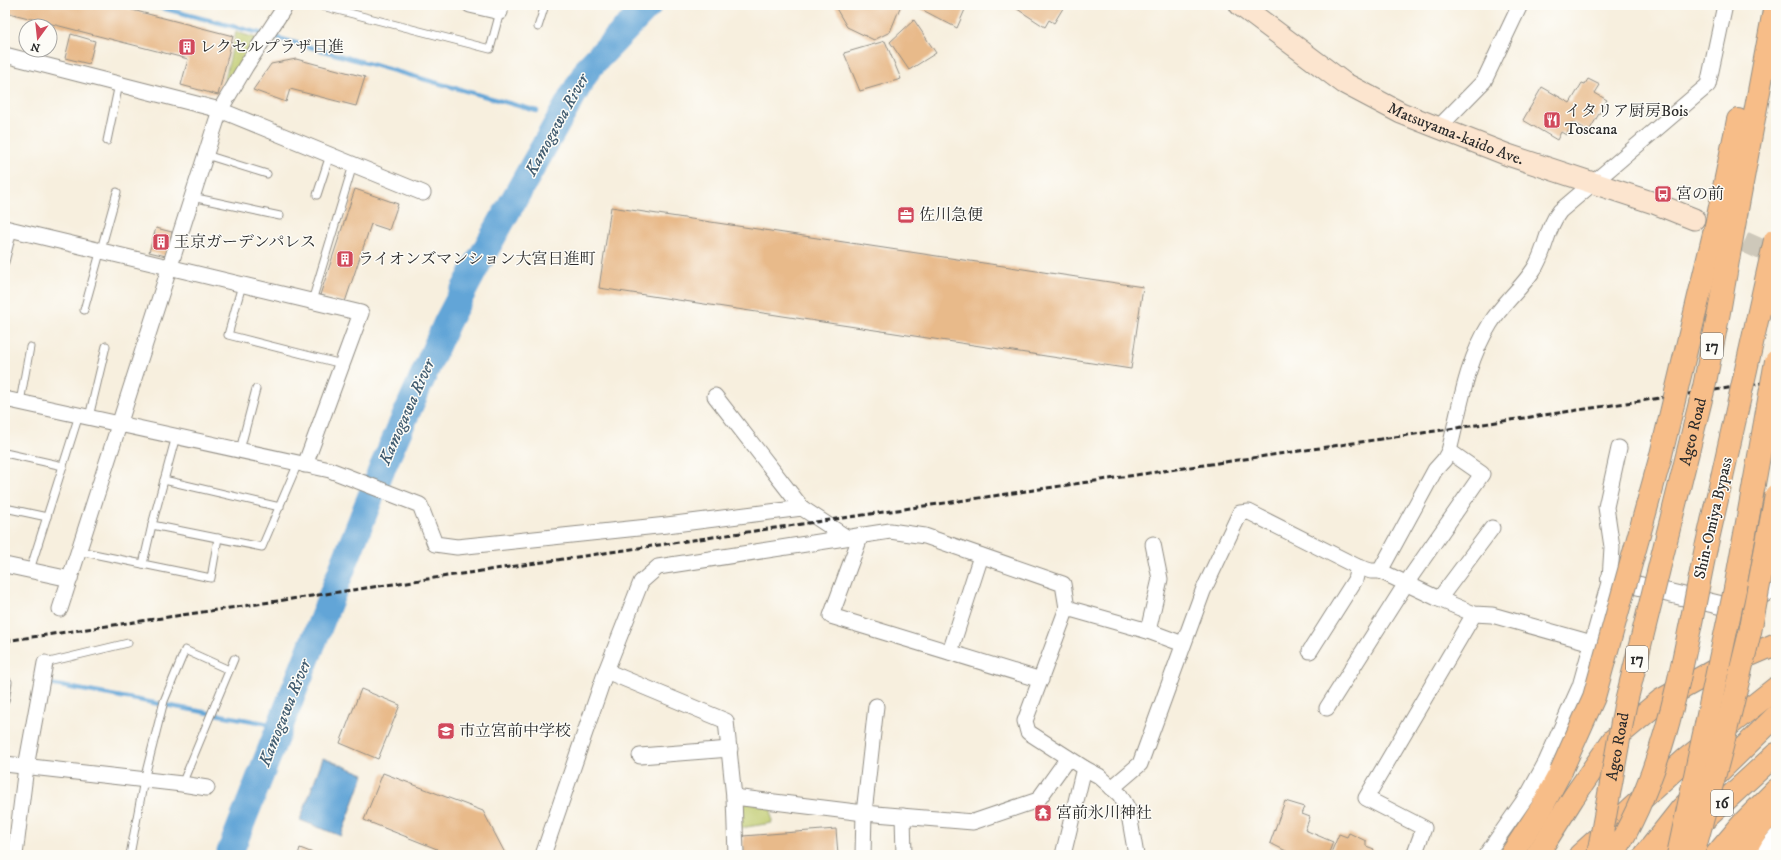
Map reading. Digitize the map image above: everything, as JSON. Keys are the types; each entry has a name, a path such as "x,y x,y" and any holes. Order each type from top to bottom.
{"highway":[{"name":"17","path":"1511,855 1541,809 1561,771 1594,697 1725,223 1763,5"},
{"name":"Ageo Road","path":"1598,855 1625,706 1704,387 1719,312 1725,223 1775,5"},
{"name":"Shin-Omiya Bypass","path":"1613,855 1630,827 1647,791 1670,717 1706,548 1776,239"},
{"path":"1671,854 1735,589 1776,361"},
{"path":"1693,855 1722,747 1750,632 1776,495"},
{"path":"1537,855 1573,798 1613,740 1661,700 1715,670 1776,644"},
{"path":"1580,855 1685,760 1776,688"},
{"path":"1586,855 1612,734 1625,706"},
{"path":"1645,855 1682,808 1776,716"},
{"name":"16","path":"1671,854 1776,754"},
{"path":"1716,855 1744,822 1776,790"},
{"path":"1742,855 1755,832 1776,807"}],"main road":[{"name":"Matsuyama-kaido Ave.","path":"1240,5 1344,83 1401,113 1508,154 1595,183 1694,219"}],"street":[{"path":"470,5 500,12"},
{"path":"1438,128 1484,81 1520,5"},
{"path":"1380,571 1435,470 1444,460 1449,451 1474,353 1490,323 1534,269 1543,252 1554,219 1560,211 1595,183 1708,85 1725,5"},
{"path":"60,609 220,110 283,6"},
{"path":"5,55 220,110 424,193"},
{"path":"9,229 361,313 302,464"},
{"path":"715,396 802,508 854,536"},
{"path":"5,399 330,470 420,505 435,544 457,547 667,525 802,508"},
{"path":"1486,855 1525,799 1546,762 1580,686 1610,579 1612,547 1606,507 1619,448"},
{"path":"1327,708 1407,582 1482,474 1449,451"},
{"path":"1112,788 1140,764 1203,591 1240,513 1249,512 1358,567 1370,571 1380,571 1407,582 1439,599 1474,614 1492,615 1592,643"},
{"path":"1439,599 1492,528"},
{"path":"543,855 606,671 641,582 658,566 890,531 924,536 1063,584 1067,608 1026,721 1028,732 1099,776 1120,795 1128,809 1136,855"},
{"path":"854,536 831,616 1041,680"},
{"path":"1148,631 1160,579 1153,544"},
{"path":"950,652 981,556"},
{"path":"5,565 70,579"},
{"path":"1310,651 1355,580 1358,567"},
{"path":"1610,579 1720,604 1738,605 1762,596 1776,585"},
{"path":"1067,608 1148,631 1183,644"},
{"path":"1414,855 1424,828 1366,798 1474,614"},
{"path":"15,855 26,767 45,663"},
{"path":"606,671 726,721 734,797 736,855"},
{"path":"864,855 864,813 876,706"},
{"path":"640,756 730,749"},
{"path":"734,797 864,813 973,822 1038,800 1068,758"},
{"path":"5,764 207,788"},
{"path":"1063,855 1084,768"},
{"path":"904,816 904,855"},
{"path":"1760,855 1776,836"}],"lane":[{"path":"318,5 490,49 500,12"},
{"path":"538,27 544,5"},
{"path":"107,141 119,84"},
{"path":"206,155 267,174"},
{"path":"317,195 330,155"},
{"path":"312,301 353,165"},
{"path":"84,310 117,192"},
{"path":"192,197 280,216"},
{"path":"5,262 9,229"},
{"path":"242,284 228,335 342,364"},
{"path":"30,570 63,466 84,416 106,346"},
{"path":"20,402 30,347"},
{"path":"240,450 256,389"},
{"path":"143,564 176,436"},
{"path":"5,453 63,466"},
{"path":"152,525 262,547 302,464"},
{"path":"164,480 280,507"},
{"path":"5,508 47,517"},
{"path":"79,551 210,578 218,538"},
{"path":"45,663 128,643"},
{"path":"130,855 144,780 164,701 185,650 229,670"},
{"path":"182,784 234,659"},
{"path":"5,701 8,682"}],"green space":[{"path":"236,32 259,39 221,96"},
{"path":"740,801 771,807 772,823 740,828"}],"water":[{"path":"323,758 364,774 341,836 300,820"}],"building":[{"name":"レクセルプラザ日進","path":"5,5 113,5 233,36 218,95 181,85 188,59 58,26 58,18 28,18 5,12"},
{"path":"834,5 901,5 890,32 874,40 847,27"},
{"path":"918,5 967,5 957,28 917,7"},
{"path":"1011,5 1065,5 1054,23 1049,20 1045,27"},
{"path":"914,20 936,53 909,70 890,42"},
{"path":"71,34 95,41 89,64 65,58"},
{"path":"885,41 901,79 860,91 844,53"},
{"path":"296,59 365,77 356,106 290,89 286,102 253,90 271,64"},
{"path":"1588,79 1600,85 1595,93 1607,100 1589,131 1573,122 1566,135 1561,132 1557,140 1523,120 1542,87 1570,103 1582,83 1585,84"},
{"name":"ライオンズマンション大宮日進町","path":"355,189 398,204 389,230 371,224 345,302 320,295"},
{"path":"611,207 1143,287 1131,369 599,288"},
{"name":"王京ガーデンパレス","path":"156,228 172,232 166,256 149,252"},
{"path":"361,689 400,705 378,759 340,743"},
{"path":"383,773 483,811 506,855 435,855 437,849 364,820"},
{"path":"1285,801 1305,807 1302,814 1310,817 1305,830 1333,842 1328,855 1308,855 1302,853 1302,855 1294,855 1270,843"},
{"path":"836,829 838,855 744,855 743,836"},
{"path":"1349,833 1366,841 1366,846 1374,849 1371,855 1330,855 1339,834 1347,837"},
{"path":"300,848 318,855 298,855"}],"waterway":[{"path":"150,5 267,35 537,111"},
{"name":"Kamogawa River","path":"229,855 380,473 447,322 478,263 589,67 649,5"},
{"path":"50,684 281,726"}],"tunnel":[{"path":"1716,229 1776,256"}],"railway":[{"path":"5,641 1776,381"}],"place":[{"name":"レクセルプラザ日進","path":"187,47"},
{"name":"イタリア厨房Bois Toscana","path":"1552,120"},
{"name":"宮の前","path":"1663,194"},
{"name":"佐川急便","path":"906,215"},
{"name":"王京ガーデンパレス","path":"161,242"},
{"name":"ライオンズマンション大宮日進町","path":"345,259"},
{"name":"市立宮前中学校","path":"446,731"},
{"name":"宮前氷川神社","path":"1043,813"}]}
